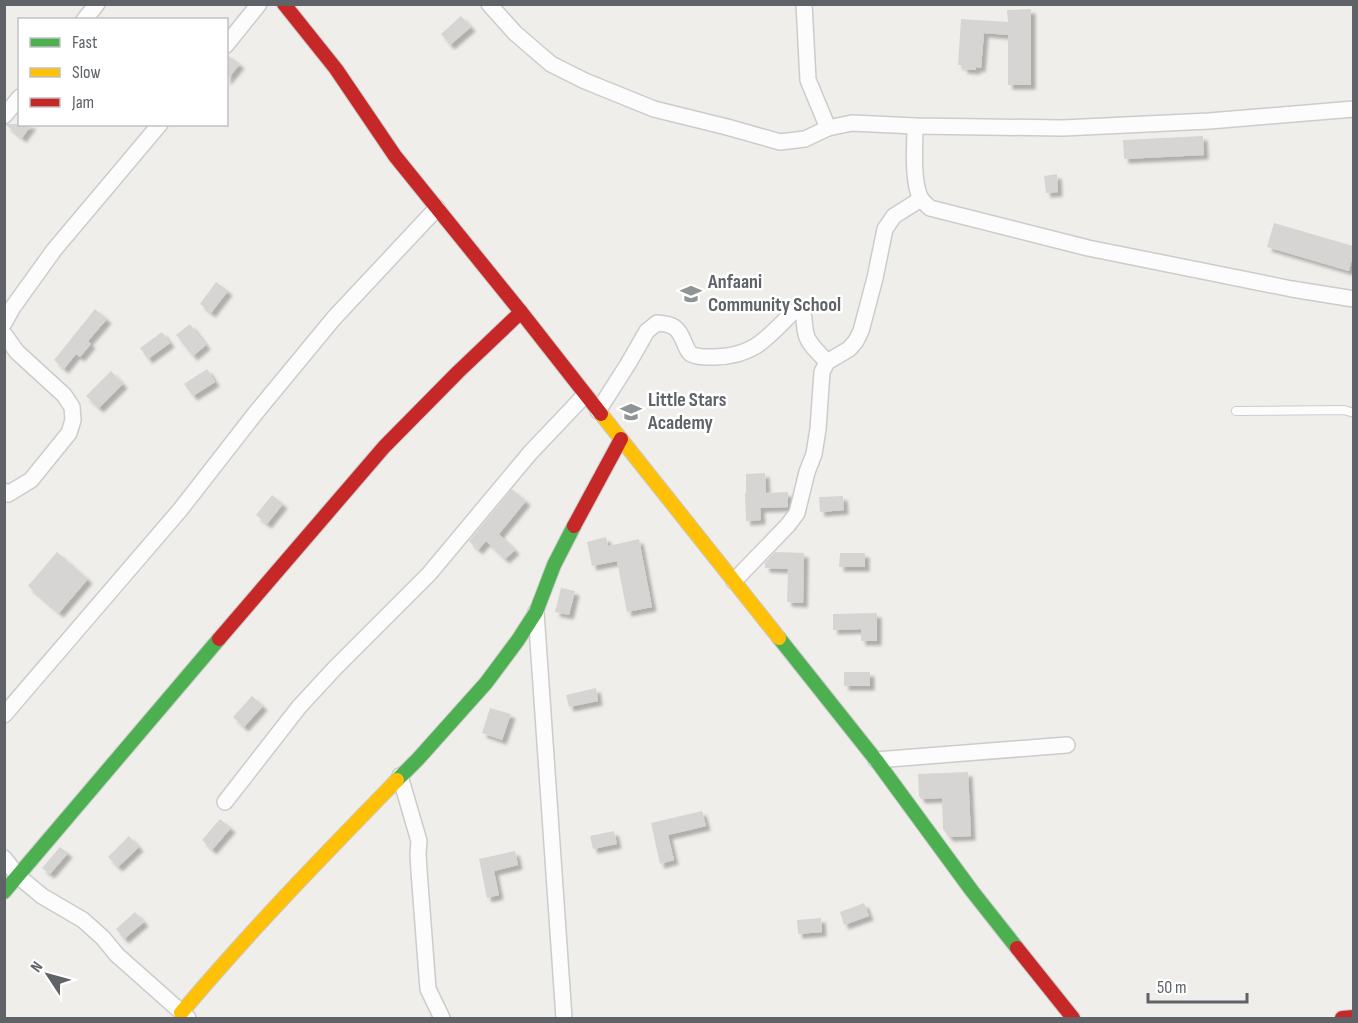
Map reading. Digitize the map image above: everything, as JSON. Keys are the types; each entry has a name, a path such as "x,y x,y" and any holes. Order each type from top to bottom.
{"street":[{"path":"86,18 97,4"},
{"path":"228,43 260,4"},
{"path":"284,4 336,69 395,156 876,760 972,891 1073,1018"},
{"path":"489,4 515,33 551,64 585,81 654,109 780,142 805,139 828,128 852,123 1063,128 1209,121 1353,109"},
{"path":"804,4 808,80 828,128"},
{"path":"4,116 18,99"},
{"path":"4,323 54,250 158,126"},
{"path":"915,126 915,170 921,199 930,208 1088,248 1292,289 1353,298"},
{"path":"734,581 797,513 814,454 822,372 827,362 849,349 861,331 885,229 894,216 921,199"},
{"path":"4,715 180,510 334,318 437,208"},
{"path":"598,411 647,331 657,322 669,324 678,330 692,354 699,357 730,357 746,352 765,340 792,313 797,311 802,314 806,335 827,362"},
{"path":"4,892 384,447 521,312"},
{"path":"4,334 17,352 64,395 72,407 73,420 69,433 31,480 8,494 4,491"},
{"path":"225,802 299,707 429,574 530,453 585,395"},
{"path":"4,858 18,876 42,896 83,920 103,938 117,955 185,1016 222,964 486,683 536,612 554,565 621,439"},
{"path":"536,612 564,1018"},
{"path":"876,760 1067,745"},
{"path":"400,776 419,841 418,871 428,989 442,1018"},
{"path":"1342,1018 1353,1017"}],"lane":[{"path":"1236,411 1344,410 1353,413"}],"building":[{"path":"1031,9 1031,85 1008,85 1008,35 984,33 981,68 963,69 963,65 958,65 961,19 1008,22 1007,10"},
{"path":"461,16 471,27 450,45 441,34"},
{"path":"228,55 240,64 228,79"},
{"path":"18,124 18,126 31,126 22,138 6,125"},
{"path":"1203,136 1204,155 1124,159 1123,140"},
{"path":"1057,174 1058,192 1046,193 1044,176"},
{"path":"1274,223 1353,246 1349,271 1267,247"},
{"path":"216,282 228,291 211,313 200,304"},
{"path":"95,309 107,319 88,341 91,344 80,357 76,354 64,369 54,360"},
{"path":"190,324 206,345 193,356 176,335"},
{"path":"162,332 170,343 148,359 140,348"},
{"path":"207,369 215,382 193,396 184,384"},
{"path":"111,371 123,384 99,408 86,396"},
{"path":"765,473 766,493 788,492 788,507 760,508 761,520 746,521 746,474"},
{"path":"512,489 526,501 499,534 515,550 505,559 486,541 478,550 469,541"},
{"path":"272,495 283,504 267,524 256,515"},
{"path":"843,496 844,510 820,512 819,497"},
{"path":"606,537 608,546 639,539 652,607 627,612 617,561 592,566 587,542"},
{"path":"57,552 88,579 59,613 28,586"},
{"path":"775,552 804,553 803,603 787,602 788,569 765,568 765,563"},
{"path":"840,553 865,553 865,567 839,567"},
{"path":"561,588 575,591 569,615 555,612"},
{"path":"877,613 877,641 861,641 861,629 833,630 833,614"},
{"path":"844,672 870,672 870,686 844,686"},
{"path":"596,688 598,701 569,707 566,695"},
{"path":"252,696 263,706 244,727 233,717"},
{"path":"490,708 511,714 502,740 482,733"},
{"path":"968,772 971,836 949,837 943,829 942,798 921,799 918,774"},
{"path":"702,811 706,826 668,835 674,860 660,864 651,823"},
{"path":"220,819 231,828 212,850 202,840"},
{"path":"614,831 617,844 593,849 590,836"},
{"path":"129,836 139,847 118,867 108,857"},
{"path":"60,847 68,853 50,874 42,868"},
{"path":"515,851 518,865 494,871 499,895 487,898 479,859"},
{"path":"864,903 869,916 844,925 840,912"},
{"path":"135,912 144,922 124,939 116,929"},
{"path":"821,918 822,932 798,934 797,920"}],"traffic: fast":[{"path":"397,780 486,683 518,640 536,612 554,565 574,526"},
{"path":"779,638 876,760 1017,948"},
{"path":"4,892 219,639"}],"traffic: slow":[{"path":"601,414 779,638"},
{"path":"181,1013 260,924 397,780"}],"traffic: jam":[{"path":"284,4 336,69 395,156 601,414"},
{"path":"219,639 384,447 521,312"},
{"path":"574,526 621,439"},
{"path":"1017,948 1073,1018"},
{"path":"1342,1018 1354,1017"}],"place":[{"name":"Anfaani Community School","path":"691,294"},
{"name":"Little Stars Academy","path":"631,412"}]}
